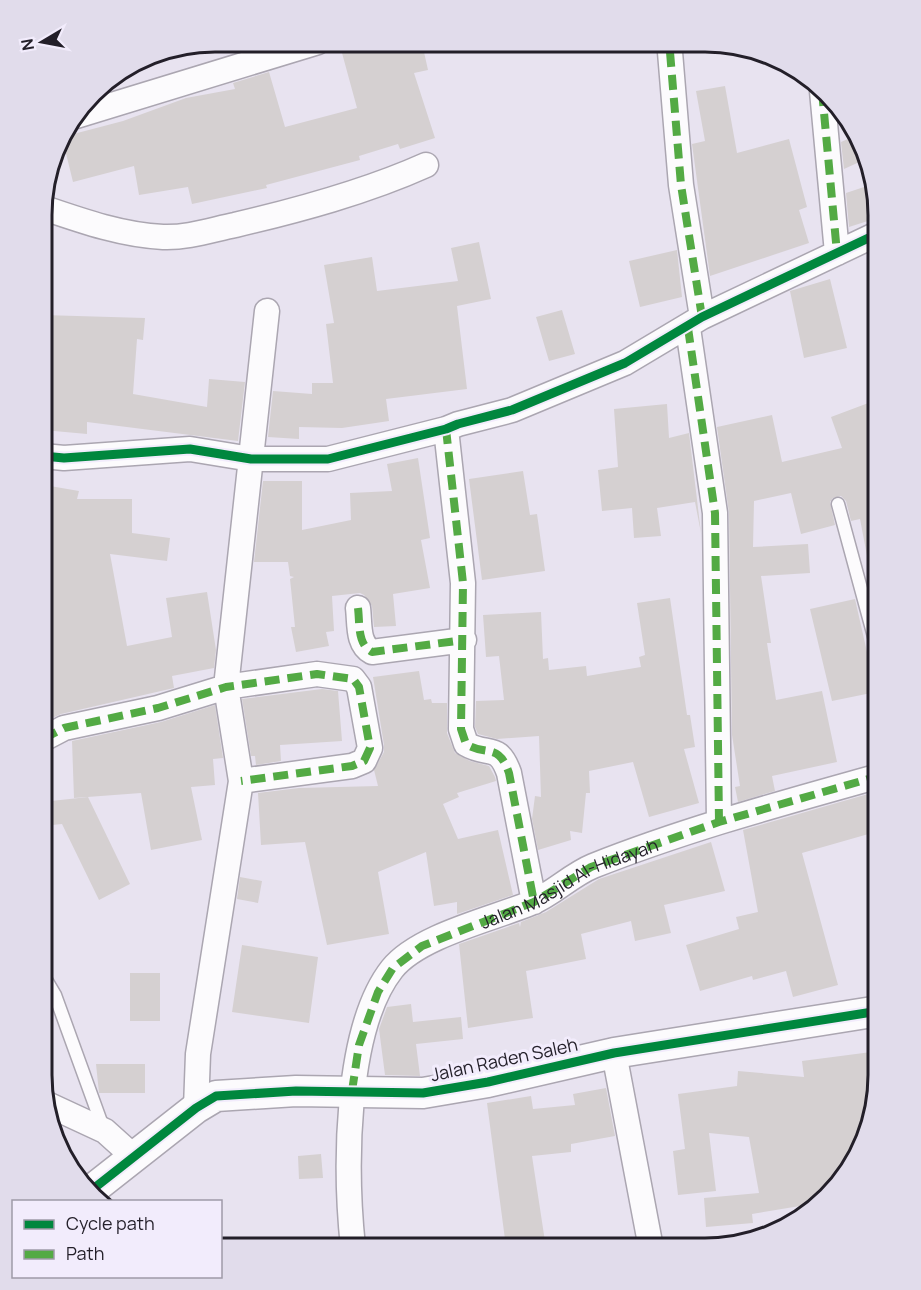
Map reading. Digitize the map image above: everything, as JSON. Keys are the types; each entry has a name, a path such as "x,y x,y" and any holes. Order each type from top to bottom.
{"street":[{"path":"90,112 285,52"},
{"path":"670,52 714,513 719,822"},
{"path":"823,102 837,253"},
{"path":"53,210 134,234 165,237 193,235 318,202 397,178 426,165"},
{"path":"52,457 64,458 190,449 251,459 328,459 446,429 512,410 625,363 695,322 868,238"},
{"path":"196,1108 198,1054 241,781 226,687 242,515 251,459 267,311"},
{"path":"446,429 463,583 461,729 466,744 498,753 504,757 509,772 534,902"},
{"path":"358,608 362,641 365,648 372,652 464,640"},
{"path":"52,735 64,728 158,708 226,687 317,674 353,679 359,687 369,748 364,761 352,766 241,781"},
{"name":"Jalan Masjid Al-Hidayah","path":"352,1238 348,1202 352,1091 359,1045 378,992 393,968 422,946 534,902 591,867 719,822 868,779"},
{"name":"Jalan Raden Saleh","path":"97,1186 196,1108 216,1096 244,1093 352,1091 423,1093 488,1082 614,1053 868,1013"},
{"path":"614,1053 649,1238"},
{"path":"57,1109 105,1131 135,1158"}],"lane":[{"path":"838,504 868,614"},
{"path":"52,990 105,1131"}],"building":[{"path":"424,52 428,70 414,73 435,138 400,149 398,144 359,156 360,160 266,185 267,188 192,204 188,187 139,195 134,166 73,182 66,152 75,134 123,121 186,98 235,89 233,83 269,72 285,127 357,108 342,53"},
{"path":"725,86 737,153 789,139 807,207 799,210 809,243 710,276 692,144 705,141 696,91"},
{"path":"849,139 860,162 844,169 841,142"},
{"path":"864,187 868,205 868,221 849,227 846,193"},
{"path":"479,242 491,299 457,306 467,389 386,399 389,421 342,428 299,427 299,439 268,437 273,391 312,394 312,383 333,383 326,324 334,323 324,265 372,257 377,291 458,281 451,248"},
{"path":"677,250 682,297 640,307 629,261"},
{"path":"830,279 847,348 804,358 790,291"},
{"path":"562,310 575,354 549,361 536,317"},
{"path":"52,315 145,318 143,340 137,339 133,394 207,407 209,379 245,382 238,441 87,422 87,434 52,431"},
{"path":"868,403 868,561 860,519 851,521 846,501 841,496 833,498 830,502 835,525 801,534 791,493 754,501 753,547 808,544 810,573 761,576 771,643 767,643 776,700 822,691 837,762 772,776 775,791 738,802 735,787 740,786 732,735 729,513 717,427 772,415 782,462 842,448 831,417"},
{"path":"667,404 669,438 689,433 701,533 695,502 657,508 661,536 634,538 632,508 602,511 598,470 618,467 614,409"},
{"path":"418,458 430,538 421,540 430,588 393,594 396,626 374,627 372,606 360,593 332,596 334,631 326,632 329,646 296,652 291,627 295,627 290,579 294,577 290,576 288,562 254,562 263,481 302,481 302,530 351,520 350,493 392,491 387,464"},
{"path":"523,471 530,515 537,514 545,571 482,580 469,479"},
{"path":"52,486 79,491 77,499 132,499 132,533 170,538 167,561 110,554 127,646 172,637 166,598 207,592 216,650 214,668 172,676 174,688 61,714 52,718"},
{"path":"670,598 687,715 690,715 695,747 684,749 699,803 649,817 633,762 589,771 590,793 586,793 582,833 570,831 571,840 538,850 532,819 535,796 541,797 539,736 497,739 478,734 475,727 476,701 504,700 499,656 486,657 483,615 541,612 543,659 548,658 549,670 586,666 587,676 641,667 639,657 645,655 637,603"},
{"path":"855,599 868,657 868,694 832,701 810,609"},
{"path":"419,671 424,700 431,699 432,703 447,703 447,733 455,753 470,761 489,766 496,781 457,793 459,797 443,804 458,839 498,830 513,895 457,914 457,902 434,906 426,852 378,872 389,934 327,945 305,842 261,845 258,793 299,788 378,786 374,770 384,752 384,745 373,677"},
{"path":"322,689 338,691 342,741 280,745 281,761 256,765 255,756 251,756 242,699"},
{"path":"215,705 223,758 213,759 215,785 191,787 202,840 151,850 141,793 74,798 72,741 161,722"},
{"path":"868,794 868,834 802,853 838,985 793,997 786,971 753,980 752,976 700,991 686,945 739,929 736,917 758,912 743,830"},
{"path":"88,797 130,884 99,900 62,824 52,825 52,801"},
{"path":"711,842 725,891 664,905 671,933 635,941 631,921 581,934 586,959 526,971 533,1018 468,1028 459,944 519,923 520,927 521,922 546,912 599,879"},
{"path":"240,877 262,881 258,903 237,899"},
{"path":"242,945 318,957 309,1023 232,1012"},
{"path":"130,973 160,973 160,1021 130,1021"},
{"path":"411,1004 413,1022 461,1017 463,1039 416,1044 420,1076 385,1075 379,1029 387,1007"},
{"path":"868,1052 868,1085 865,1106 852,1146 828,1182 802,1206 752,1214 753,1223 706,1227 704,1198 759,1193 749,1137 709,1133 716,1191 678,1195 673,1151 685,1149 678,1094 737,1086 738,1071 804,1077 802,1061"},
{"path":"96,1064 145,1064 145,1093 99,1093"},
{"path":"606,1088 615,1136 571,1144 571,1152 532,1156 544,1238 505,1238 487,1103 531,1096 533,1109 575,1105 573,1094"},
{"path":"321,1154 323,1178 299,1179 298,1156"}],"marked path":[{"path":"670,52 681,185 702,317"},
{"path":"823,102 837,253"},
{"path":"688,328 715,513 719,822"},
{"path":"446,429 463,583 461,729 466,744 492,752 501,757 505,763 509,773 534,902"},
{"path":"358,608 362,639 372,652 464,640"},
{"path":"52,734 64,728 158,708 226,687 317,674 353,679 359,687 370,748 364,761 352,766 241,781"},
{"path":"352,1091 359,1045 378,992 393,968 422,946 534,902 591,867 719,822 868,779"}],"cycle path":[{"path":"52,457 64,458 190,449 251,459 328,459 446,429 512,410 625,363 702,317 868,238"},
{"path":"97,1186 196,1108 216,1096 296,1091 423,1093 488,1082 614,1053 868,1013"}]}
